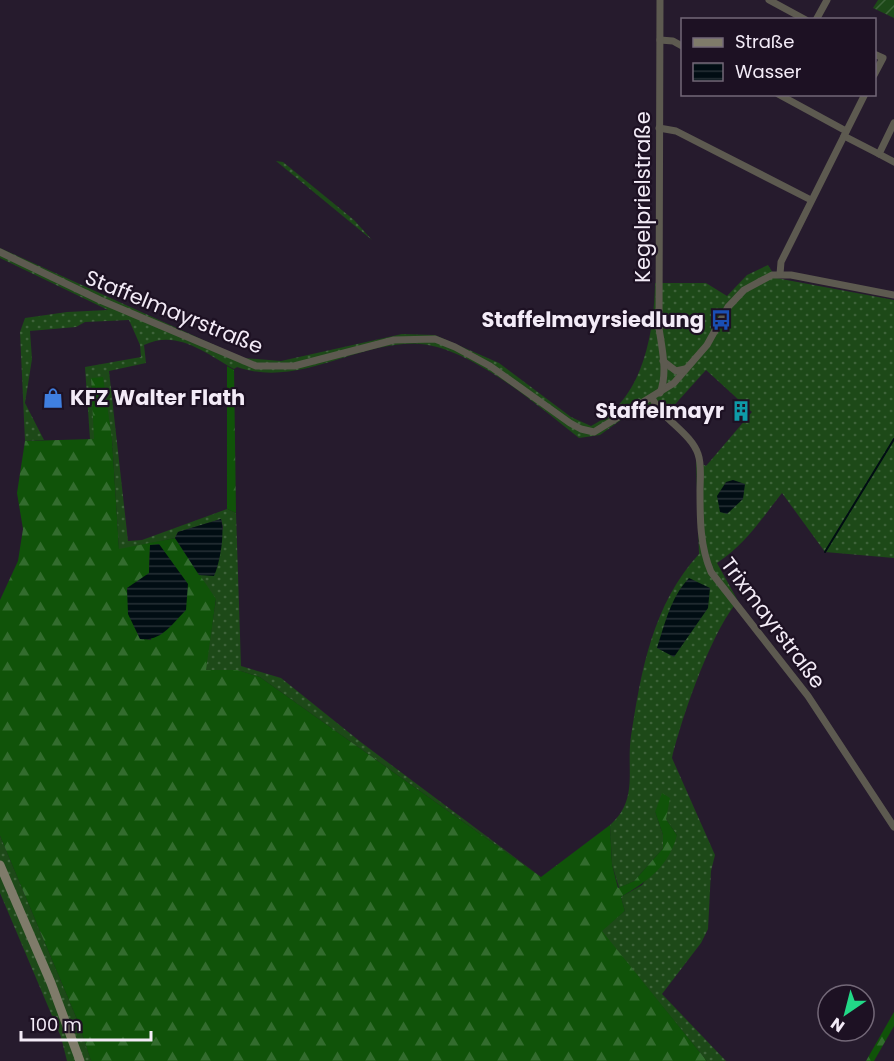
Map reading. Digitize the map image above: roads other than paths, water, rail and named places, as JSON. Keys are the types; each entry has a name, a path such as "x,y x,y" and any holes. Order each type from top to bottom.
{"main road":[{"path":"0,865 51,983 81,1061"}],"street":[{"name":"Kegelprielstraße","path":"660,0 659,328 663,361 663,383 660,393"},
{"path":"769,0 802,18"},
{"path":"817,18 827,0"},
{"path":"660,40 673,41 681,45"},
{"path":"876,55 883,58 876,71"},
{"path":"781,96 894,162"},
{"path":"864,96 781,262 780,274 893,293"},
{"path":"879,154 894,123"},
{"path":"659,128 676,131 811,200"},
{"name":"Staffelmayrstraße","path":"0,252 100,300 256,366 294,366 394,340 424,338 446,343 480,360 524,388 570,423 588,432 600,431 627,410 674,383 706,345 736,298 762,279 780,274"},
{"path":"663,361 676,371 687,367"},
{"name":"Trixmayrstraße","path":"651,398 661,415 690,441 698,453 702,537 706,560 711,572 808,696 894,827"}],"water":[{"path":"733,480 745,484 743,499 727,514 720,512 717,496 726,482"},
{"path":"221,519 221,548 214,576 199,575 175,538 178,532"},
{"path":"159,544 188,584 186,610 160,635 140,639 128,614 127,588 149,573 150,545"},
{"path":"689,578 710,588 708,608 674,657 657,648 673,602"}],"waterway":[{"path":"825,552 894,439"}],"place":[{"name":"Staffelmayrsiedlung","path":"721,320"},
{"name":"KFZ Walter Flath","path":"53,398"},
{"name":"Staffelmayr","path":"741,411"}]}
